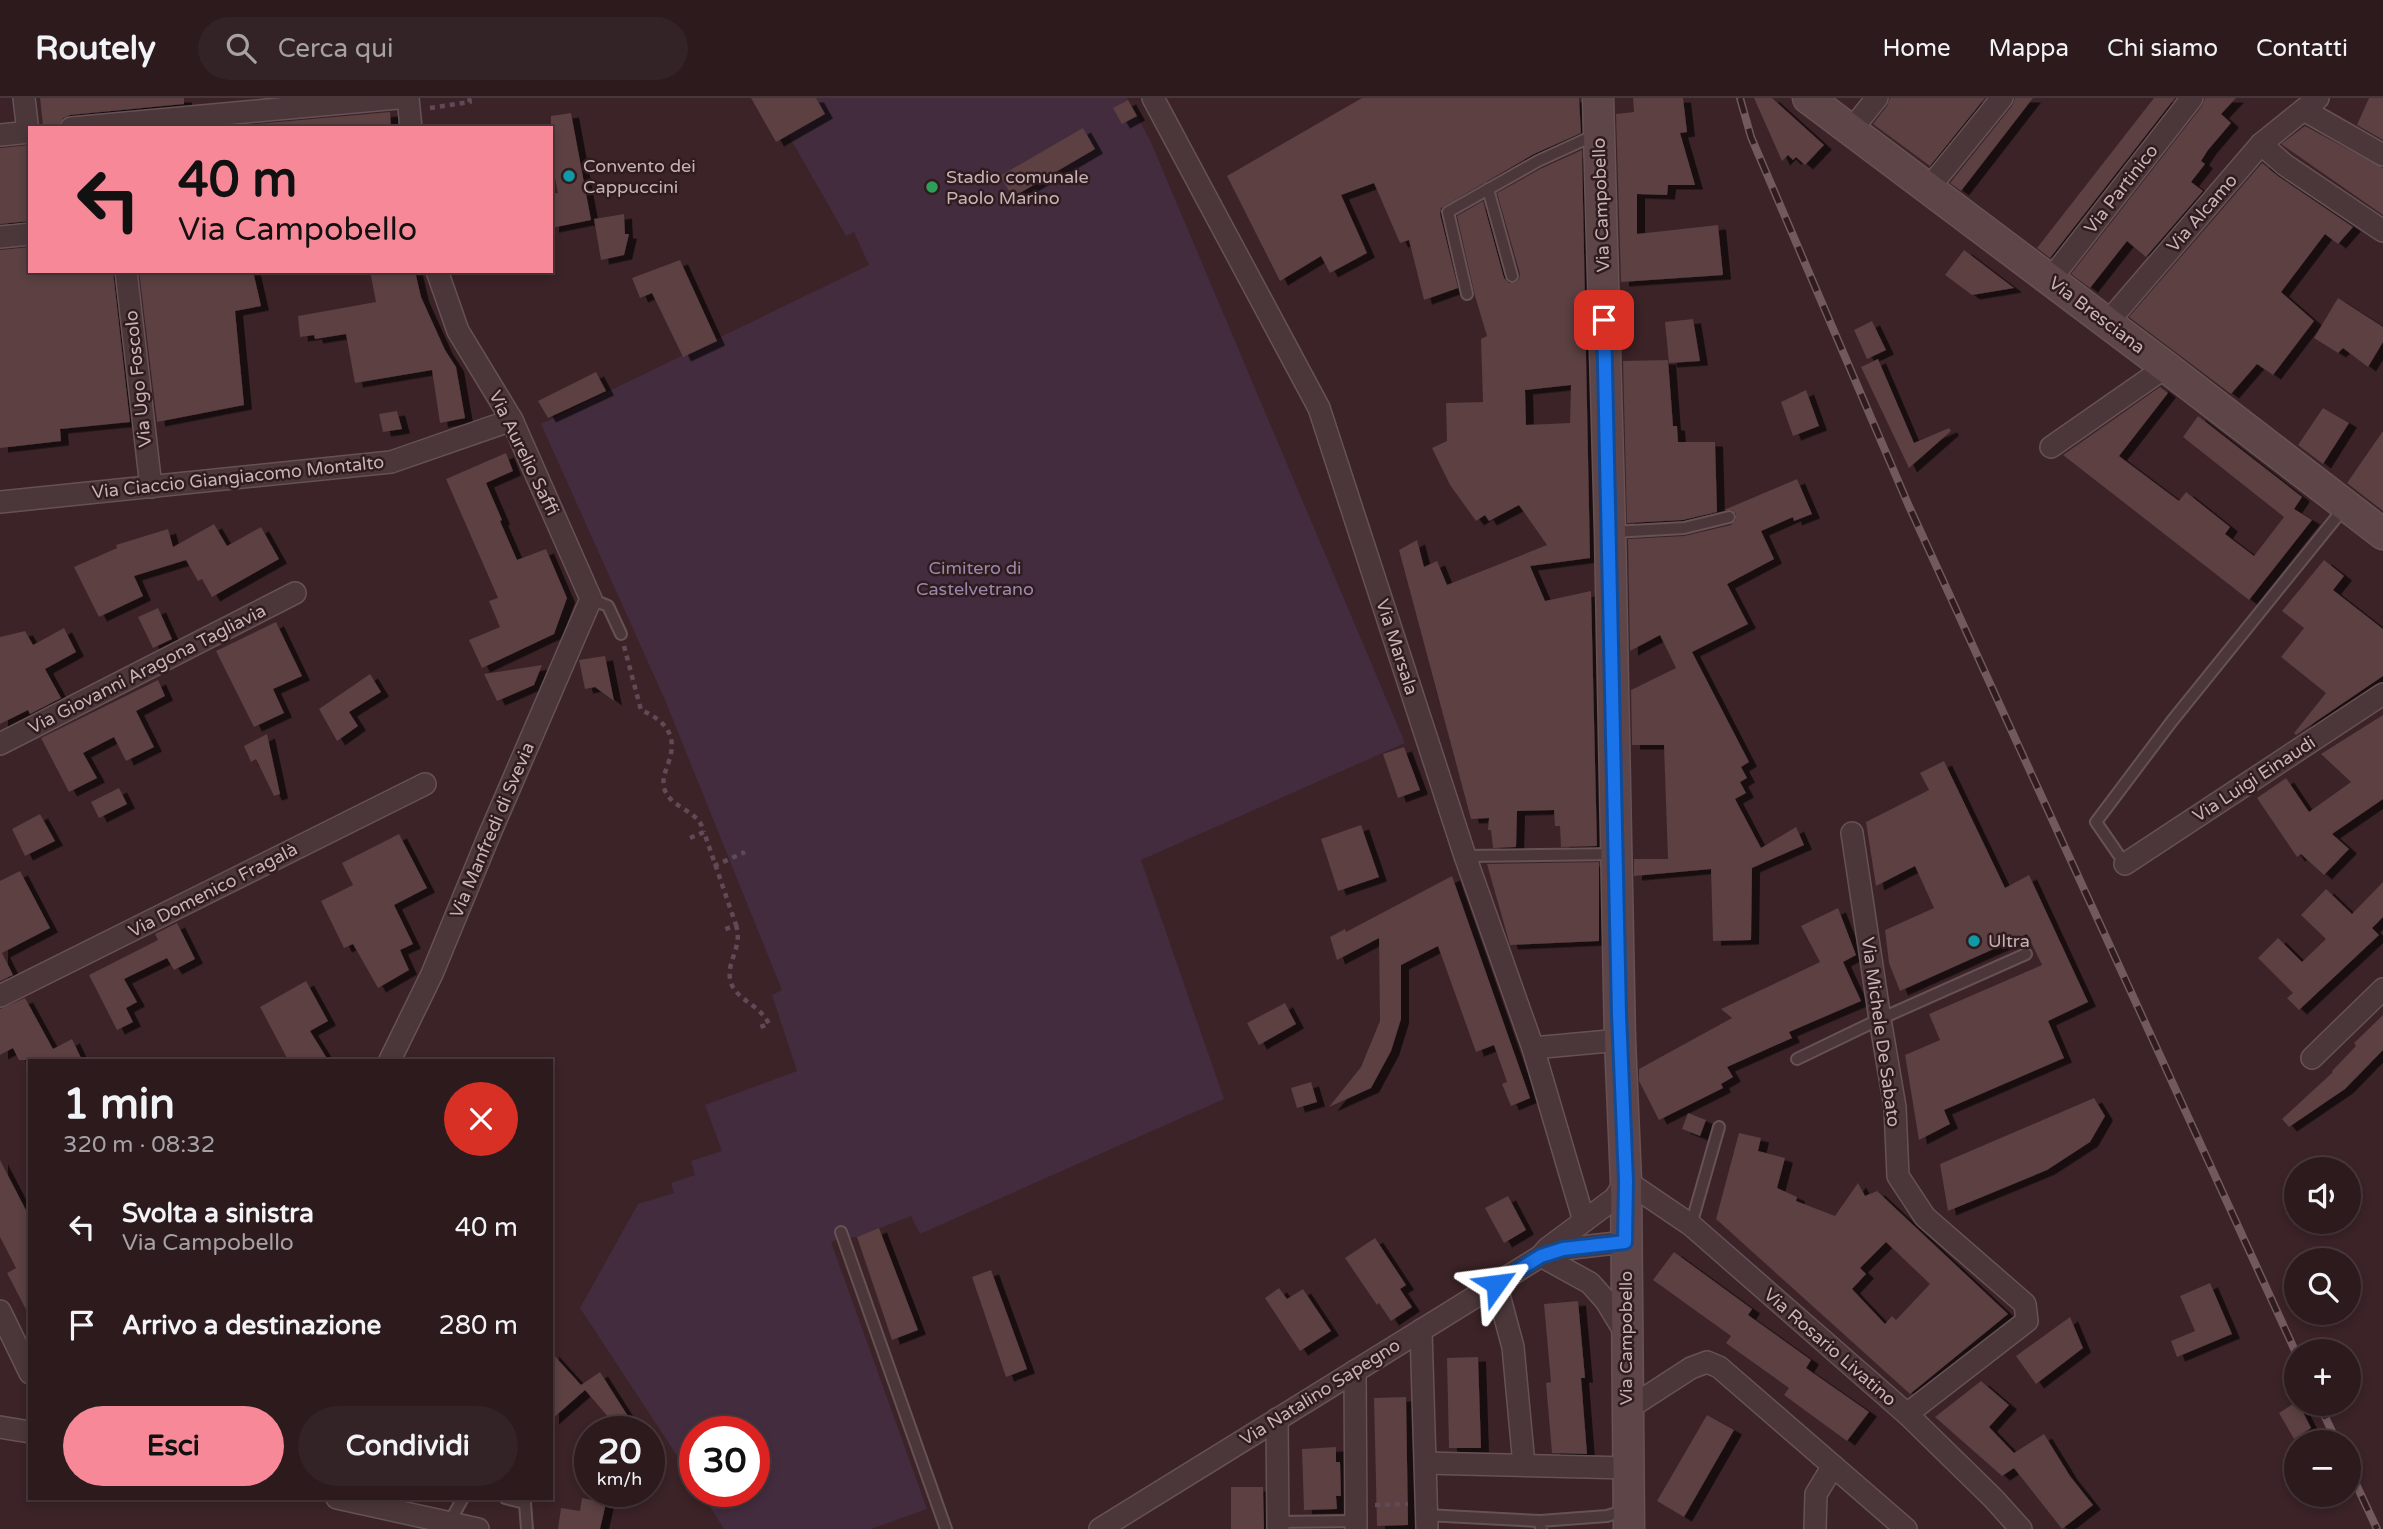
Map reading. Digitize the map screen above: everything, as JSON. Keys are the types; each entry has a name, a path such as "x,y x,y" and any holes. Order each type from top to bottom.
{"main road":[{"name":"Via Campobello","path":"1598,98 1620,1040 1626,1181 1629,1519"},
{"name":"Via Bresciana","path":"1808,98 2383,534"}],"street":[{"path":"23,98 28,126"},
{"name":"Via Marsala","path":"1153,98 1319,408 1465,856 1533,1048 1584,1221"},
{"path":"1851,130 1877,98"},
{"path":"1928,188 2002,98"},
{"name":"Via Partinico","path":"2050,280 2192,98"},
{"name":"Via Alcamo","path":"2107,323 2261,144 2311,104 2383,155"},
{"path":"111,126 200,106 406,109"},
{"path":"0,135 28,132"},
{"path":"2261,144 2285,164 2383,231"},
{"path":"0,237 28,234"},
{"name":"Via Ugo Foscolo","path":"126,273 150,487"},
{"name":"Via Aurelio Saffi","path":"438,273 458,331 512,420 591,599"},
{"path":"2051,446 2166,367"},
{"name":"Via Ciaccio Giangiacomo Montalto","path":"0,502 391,462 512,420"},
{"name":"Via Giovanni Aragona Tagliavia","path":"0,744 295,593"},
{"name":"Via Manfredi di Svevia","path":"390,1059 432,974 591,599"},
{"name":"Via Luigi Einaudi","path":"2125,864 2383,694"},
{"name":"Via Domenico Fragalà","path":"0,996 425,784"},
{"name":"Via Michele De Sabato","path":"1852,833 1895,1107 1898,1176 1926,1217 2025,1304 2027,1321 1908,1414"},
{"path":"2312,1058 2383,989"},
{"path":"1533,1048 1620,1040"},
{"name":"Via Rosario Livatino","path":"1626,1181 1691,1225 1908,1414 2021,1529"},
{"name":"Via Natalino Sapegno","path":"1541,1256 1615,1198 1626,1181"},
{"name":"Via Natalino Sapegno","path":"1111,1526 1277,1419 1541,1256 1563,1249 1625,1242"},
{"path":"1541,1256 1590,1283 1606,1301 1626,1334"},
{"path":"1496,1284 1513,1346 1524,1465"},
{"path":"0,1311 28,1369"},
{"path":"1421,1330 1426,1516"},
{"path":"1626,1410 1691,1368 1707,1362 1719,1367 1906,1529"},
{"path":"1355,1371 1356,1519"},
{"path":"1277,1419 1278,1525"},
{"path":"0,1427 28,1432"},
{"path":"1425,1463 1628,1468"},
{"path":"1815,1529 1816,1494 1833,1466"},
{"path":"346,1500 478,1529"}],"lane":[{"path":"1467,294 1448,212 1538,161 1599,133"},
{"path":"1488,189 1512,276"},
{"path":"2125,864 2095,822 2346,506"},
{"path":"1610,532 1684,528 1729,517"},
{"path":"591,599 608,606 621,634"},
{"path":"1465,856 1616,854"},
{"path":"1797,1059 2026,954"},
{"path":"1691,1225 1719,1127"},
{"path":"841,1233 941,1528"},
{"path":"449,1523 462,1500"},
{"path":"513,1500 525,1503 527,1529"},
{"path":"1426,1516 1540,1525 1606,1516 1629,1519"},
{"path":"1278,1525 1356,1519"}],"path":[{"path":"406,109 470,102 469,98"},
{"path":"621,634 641,710 659,718 671,734 673,744 663,777 664,788 670,798 702,822 714,866 736,925 738,943 730,980 739,995 758,1007 766,1017 769,1024 760,1027"},
{"path":"690,838 704,832"},
{"path":"714,866 745,852"},
{"path":"723,930 736,925"},
{"path":"1356,1519 1426,1516"}],"green space":[{"name":"Cimitero di Castelvetrano","path":"752,98 1127,98 1150,140 1405,743 1141,860 1224,1099 920,1234 911,1216 857,1237 831,1242 927,1509 871,1529 724,1529 710,1507 770,1507 770,1416 679,1416 679,1459 665,1437 665,1416 651,1416 580,1308 638,1204 674,1193 671,1183 695,1175 691,1161 722,1151 705,1105 797,1071 772,995 782,990 665,700 541,424 869,265 854,232 846,236 789,136 777,142"}],"building":[{"path":"40,98 184,98 184,104 70,115 63,118 59,125 43,126"},
{"path":"751,98 816,98 825,114 776,142"},
{"path":"1362,98 1579,98 1581,133 1534,154 1441,208 1440,214 1458,288 1424,300 1409,240 1400,243 1374,183 1341,195 1367,253 1330,273 1321,256 1280,281 1227,176"},
{"path":"1633,98 1683,98 1687,132 1680,133 1695,185 1668,185 1667,195 1637,194 1637,234 1718,225 1723,275 1621,282 1616,114 1634,112"},
{"path":"1754,98 1772,98 1824,145 1805,165 1796,157 1793,160 1788,155 1782,161"},
{"path":"1890,98 1985,98 1930,166 1873,124"},
{"path":"2015,98 2033,98 1961,191 1950,183 2012,106"},
{"path":"2154,98 2175,98 2050,258 2037,248"},
{"path":"2205,98 2236,98 2221,114 2231,123 2208,150 2201,161 2205,164 2191,182 2203,191 2146,257 2127,241 2090,288 2071,274 2202,106"},
{"path":"2369,98 2383,98 2383,140 2357,125"},
{"path":"1128,100 1137,116 1122,124 1113,108"},
{"path":"390,112 391,126 233,126"},
{"name":"Convento dei Cappuccini","path":"571,113 591,220 553,228 553,194 558,193 553,169 551,116"},
{"path":"2305,126 2383,168 2383,215 2281,144"},
{"path":"1083,128 1095,149 1013,197 1000,176"},
{"path":"28,145 28,221 0,224 0,148"},
{"path":"1582,150 1590,558 1530,566 1545,601 1591,591 1597,846 1561,847 1560,826 1555,826 1554,810 1517,811 1516,847 1493,848 1491,830 1488,830 1489,818 1471,819 1399,550 1417,540 1424,567 1437,561 1447,585 1547,545 1519,505 1489,521 1485,515 1476,521 1450,485 1432,448 1447,441 1446,403 1483,402 1481,339 1487,336 1457,216 1483,201 1504,278 1509,283 1515,283 1520,274 1497,193","holes":["1571,385 1570,423 1526,425 1525,390"]},
{"path":"2262,163 2353,227 2338,244 2325,234 2281,292 2314,321 2273,375 2257,364 2231,394 2129,317"},
{"path":"624,214 625,234 629,234 624,255 601,260 594,219"},
{"path":"28,247 28,273 113,273 130,422 60,429 61,441 0,448 0,250"},
{"path":"1964,250 2014,288 1972,295 1945,275"},
{"path":"680,260 717,341 683,357 652,293 640,298 632,278"},
{"path":"139,273 253,273 261,306 235,311 244,405 157,422"},
{"path":"370,273 415,273 421,297 445,350 456,367 465,418 440,423 432,370 355,383 346,334 315,339 314,335 300,337 298,316 376,302"},
{"path":"2338,298 2383,327 2383,342 2368,367 2343,348 2338,353 2314,338"},
{"path":"1693,319 1700,361 1669,363 1665,322"},
{"path":"1872,321 1886,350 1867,359 1854,330"},
{"path":"1878,359 1914,443 1949,428 1951,431 1909,468 1861,367"},
{"path":"1668,360 1673,426 1677,426 1678,442 1715,442 1717,512 1683,520 1627,523 1623,361"},
{"path":"596,372 606,391 548,418 538,401"},
{"path":"2160,387 2168,393 2119,456 2179,501 2186,492 2230,527 2225,534 2254,556 2284,517 2183,437 2198,416 2302,497 2294,509 2312,520 2249,600 2063,455"},
{"path":"1806,390 1819,426 1793,436 1781,402"},
{"path":"2323,408 2349,423 2323,464 2298,445"},
{"path":"397,411 402,429 383,432 379,414"},
{"path":"2383,431 2383,511 2347,483"},
{"path":"506,453 513,471 486,483 502,520 500,521 517,560 546,549 567,598 554,634 482,668 469,640 500,627 489,601 498,598 446,479"},
{"path":"1797,479 1812,514 1794,521 1793,517 1761,531 1774,559 1727,584 1748,624 1692,652 1749,762 1741,767 1747,778 1740,782 1746,793 1735,799 1761,848 1796,827 1804,845 1752,868 1751,940 1713,941 1711,869 1634,876 1634,859 1668,859 1664,745 1632,745 1631,690 1676,668 1660,635 1630,651 1628,539 1684,536 1731,525 1736,520 1736,514 1732,510 1724,510"},
{"path":"214,524 227,546 261,527 279,559 212,597 202,579 198,581 186,560 134,576 143,596 99,617 74,567 117,548 116,545 168,529 173,547"},
{"path":"2324,560 2344,576 2333,590 2383,629 2383,676 2296,735 2294,733 2326,693 2281,657 2304,628 2282,611"},
{"path":"158,608 172,639 153,648 138,617"},
{"path":"276,622 302,676 273,689 284,713 254,727 216,651"},
{"path":"64,628 76,652 45,669 61,698 30,714 28,710 0,724 0,637 25,631 33,645"},
{"path":"605,656 614,701 595,687 585,689 579,660"},
{"path":"542,665 534,685 497,701 484,674"},
{"path":"370,674 381,692 349,712 358,726 337,741 319,709"},
{"path":"158,680 165,696 136,711 154,747 126,761 114,737 83,753 97,778 69,792 41,738"},
{"path":"2383,715 2383,799 2332,834 2349,849 2324,875 2301,854 2297,857 2257,798 2286,778 2309,812 2351,782 2321,754"},
{"path":"267,734 280,794 274,796 256,759 251,762 244,746"},
{"path":"1404,747 1420,790 1398,798 1383,754"},
{"path":"1944,761 2005,888 2029,875 2088,1002 2048,1021 2064,1058 1944,1110 1950,1124 1919,1140 1905,1055 1940,1040 1929,1014 2042,965 2027,934 1900,991 1889,963 1885,930 1934,908 1915,866 1876,886 1866,822 1929,790 1920,773"},
{"path":"119,788 127,804 99,818 91,802"},
{"path":"40,814 55,841 25,856 12,829"},
{"path":"1361,825 1379,877 1338,891 1321,839"},
{"path":"399,834 427,888 394,905 413,944 400,950 409,970 378,988 353,944 344,948 321,901 353,885 342,863"},
{"path":"1599,862 1599,941 1510,945 1487,864"},
{"path":"20,871 50,928 2,953 13,975 0,981 0,881"},
{"path":"1452,876 1530,1098 1511,1106 1502,1084 1507,1082 1494,1045 1476,1052 1438,946 1401,965 1401,1019 1391,1051 1371,1088 1329,1107 1361,1067 1380,1021 1379,938 1337,960 1330,937 1345,929 1346,932"},
{"path":"2383,882 2383,917 2372,928 2379,935 2299,1010 2287,998 2293,993 2258,958 2278,938 2302,962 2326,939 2301,915 2326,889 2352,914"},
{"path":"1838,908 1856,955 1843,962 1861,1001 1789,1032 1792,1038 1727,1067 1733,1077 1721,1084 1723,1088 1659,1120 1639,1081 1639,1069 1732,1018 1721,1009 1820,962 1801,926"},
{"path":"177,923 195,959 174,970 167,958 124,979 137,1002 126,1008 133,1022 117,1030 89,975 158,940 155,934"},
{"path":"306,981 328,1021 310,1031 327,1059 287,1059 260,1007"},
{"path":"25,998 53,1049 72,1039 82,1059 19,1060 13,1048 0,1055 0,1009"},
{"path":"1285,1003 1296,1024 1259,1045 1247,1023"},
{"path":"2383,1015 2383,1050 2345,1089 2289,1127 2282,1119 2333,1072 2356,1046 2354,1043"},
{"path":"1311,1082 1317,1102 1297,1108 1291,1088"},
{"path":"2094,1098 2105,1116 2090,1142 2047,1170 1948,1211 1940,1164"},
{"path":"1688,1113 1706,1120 1700,1136 1682,1129"},
{"path":"1739,1133 1761,1138 1758,1151 1785,1158 1777,1188 1797,1197 1796,1201 1835,1216 1858,1183 1865,1196 1877,1191 2008,1314 1910,1394 1716,1219","holes":["1886,1242 1930,1284 1896,1320 1892,1316 1885,1324 1852,1289 1866,1274 1860,1268"]},
{"path":"0,1160 28,1214 28,1313 7,1273 16,1268 0,1237"},
{"path":"1508,1196 1526,1230 1504,1243 1485,1208"},
{"path":"879,1228 918,1330 892,1340 857,1237"},
{"path":"1375,1238 1406,1285 1400,1289 1412,1307 1391,1321 1345,1258"},
{"path":"1674,1252 1752,1309 1748,1315 1811,1360 1806,1368 1869,1412 1847,1441 1784,1395 1789,1388 1726,1343 1731,1336 1653,1280"},
{"path":"991,1270 1027,1369 1006,1377 972,1277"},
{"path":"2210,1283 2232,1334 2177,1357 2171,1341 2195,1331 2180,1296"},
{"path":"1279,1288 1287,1299 1303,1289 1331,1331 1300,1351 1265,1298"},
{"path":"1578,1301 1585,1378 1581,1378 1587,1454 1552,1453 1546,1383 1551,1382 1544,1304"},
{"path":"2070,1317 2083,1348 2036,1384 2016,1356"},
{"path":"553,1354 581,1385 600,1372 628,1416 607,1416 585,1390 553,1418"},
{"path":"1478,1357 1481,1448 1449,1448 1447,1358"},
{"path":"1981,1381 2009,1405 1989,1427 2014,1453 2044,1434 2070,1476 2093,1505 2062,1529 2014,1468 2002,1476 1935,1417"},
{"path":"1406,1397 1408,1525 1377,1526 1374,1398"},
{"path":"2284,1410 2284,1416 2305,1416 2311,1428 2289,1430 2279,1413"},
{"path":"1707,1415 1734,1430 1684,1517 1657,1501"},
{"path":"1336,1447 1336,1462 1340,1462 1341,1496 1336,1496 1337,1509 1304,1510 1302,1449"},
{"path":"1231,1487 1263,1487 1264,1529 1231,1529"},
{"path":"581,1507 605,1507 600,1529 558,1529 561,1508 580,1511"}],"railway":[{"path":"1740,98 1751,137 1908,504 2290,1339"},
{"path":"2325,1416 2331,1430"},
{"path":"2361,1495 2377,1529"}],"place":[{"name":"Convento dei Cappuccini","path":"569,176"},
{"name":"Stadio comunale Paolo Marino","path":"932,187"},
{"name":"Ultra","path":"1974,941"}],"route":[{"path":"1496,1284 1541,1256 1563,1249 1625,1242 1626,1181 1619,1014 1604,320"}]}
